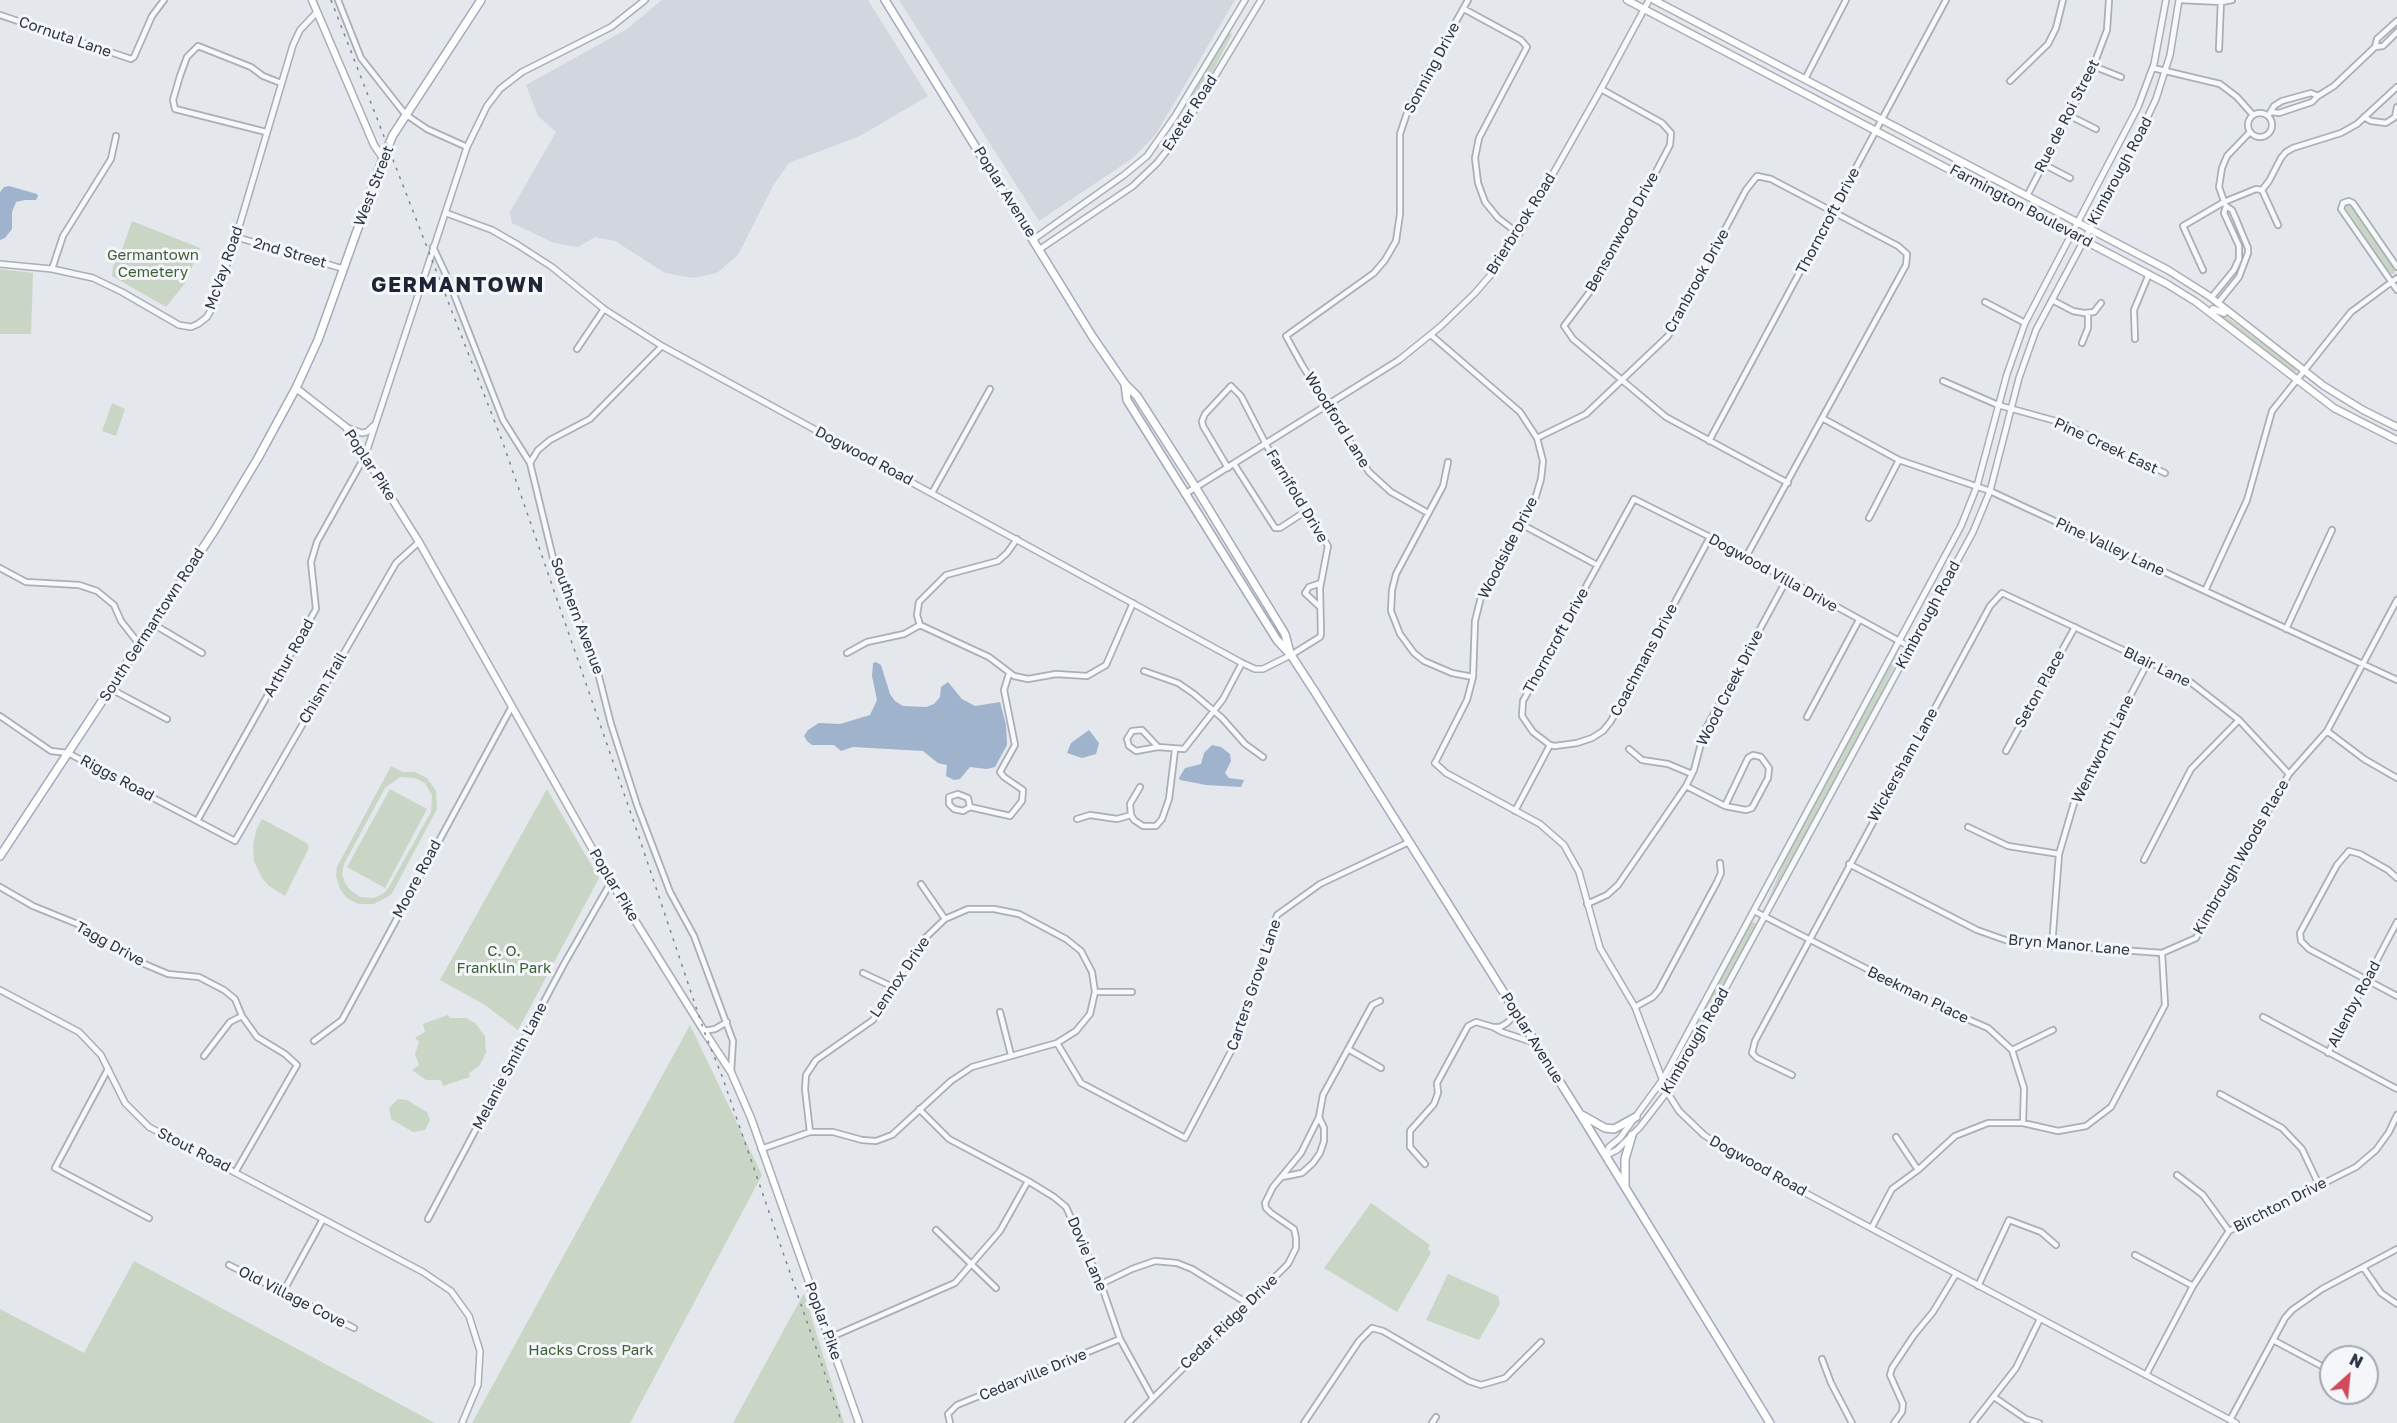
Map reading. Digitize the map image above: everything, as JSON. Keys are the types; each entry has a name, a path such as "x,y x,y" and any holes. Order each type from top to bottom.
{"main road":[{"path":"312,0 374,145 383,158"},
{"name":"West Street","path":"296,388 322,330 383,158 405,114 482,0"},
{"name":"Poplar Avenue","path":"885,0 1092,336 1125,384 1137,396 1196,488 1285,634 1291,655"},
{"name":"Farmington Boulevard","path":"1628,0 2213,308 2259,336 2304,371 2363,410 2397,427"},
{"name":"Farmington Boulevard","path":"1653,0 2168,270 2211,298 2213,308 2296,380 2340,411 2397,440"},
{"name":"Poplar Avenue","path":"1125,384 1127,400 1185,494 1277,640 1291,655 1409,842 1770,1423"},
{"name":"Poplar Pike","path":"296,388 346,427 365,456 419,542 611,882 731,1072 751,1118 860,1423"},
{"name":"South Germantown Road","path":"0,856 237,494 296,388"},
{"path":"1580,1114 1605,1128 1614,1130 1636,1118"},
{"path":"1625,1188 1625,1159 1632,1135"}],"street":[{"name":"Cornuta Lane","path":"0,15 131,59 134,57 150,19 164,0"},
{"path":"338,0 361,58 405,114 427,129 467,147"},
{"path":"365,456 467,147 487,106 507,83 532,67 611,27 645,0"},
{"name":"Exeter Road","path":"1034,239 1124,176 1147,156 1172,122 1245,0"},
{"name":"Exeter Road","path":"1040,249 1125,192 1157,163 1180,134 1261,0"},
{"name":"Sonning Drive","path":"1286,336 1374,273 1396,241 1400,214 1400,134 1410,104 1468,0"},
{"name":"Brierbrook Road","path":"1185,494 1394,364 1431,335 1479,289 1519,234 1601,89 1648,0"},
{"path":"1799,90 1846,0"},
{"name":"Thorncroft Drive","path":"1709,441 1946,0"},
{"path":"2010,81 2048,44 2056,28 2063,0"},
{"name":"Rue de Roi Street","path":"2027,196 2070,116 2093,66 2107,30 2109,0"},
{"name":"Kimbrough Road","path":"1605,1156 1636,1118 1663,1078 1961,526 1977,486 2007,374 2025,323 2138,107 2153,68 2166,0"},
{"path":"2180,0 2232,0"},
{"name":"Kimbrough Road","path":"1605,1156 1612,1154 1632,1135 1667,1092 1973,532 1990,491 2019,378 2036,330 2149,116 2166,71 2180,0"},
{"path":"2219,49 2222,1"},
{"path":"1464,9 1521,40 1527,47 1479,138 1475,158 1478,183 1485,202 1497,218 1519,234"},
{"name":"McVay Road","path":"0,264 52,269 93,278 179,325 190,327 207,317 236,237 281,83 300,30 317,12"},
{"path":"2318,96 2311,93 2274,106 2270,114 2272,124 2267,135 2260,137 2250,132 2248,124 2253,115 2261,113 2270,114 2279,113 2312,102 2342,80 2375,47 2377,39 2397,21"},
{"path":"2375,47 2383,46 2397,32"},
{"path":"266,132 175,109 173,103 187,57 198,46 251,67 281,83"},
{"path":"2093,66 2121,77"},
{"path":"2153,68 2220,84 2237,97 2253,115"},
{"path":"2262,190 2270,181 2280,158 2286,152 2342,133 2364,117 2397,87"},
{"name":"Bensonwood Drive","path":"1601,89 1662,123 1671,133 1670,145 1601,277 1564,326 1573,339 1623,380"},
{"path":"2286,100 2289,108"},
{"path":"2364,117 2371,121 2386,123 2395,117 2397,107"},
{"path":"2070,116 2096,129"},
{"path":"2211,298 2239,260 2239,246 2224,213 2225,204 2219,187 2222,168 2227,156 2250,132"},
{"path":"52,269 63,236 111,159 116,136"},
{"path":"2043,164 2070,178"},
{"name":"Cranbrook Drive","path":"1537,438 1586,414 1668,336 1746,190 1757,176 1771,179 1833,212"},
{"path":"2203,270 2183,226 2256,189 2262,190"},
{"path":"2262,190 2278,225"},
{"path":"2397,267 2353,203 2349,201 2343,203 2341,209 2397,290"},
{"path":"2213,308 2239,277 2248,254 2248,248 2232,210 2225,204"},
{"path":"1746,557 1905,265 1907,254 1898,246 1833,212"},
{"name":"Dogwood Road","path":"446,213 492,230 518,244 552,267 604,309 662,346 1242,663 1255,669 1263,669 1291,655"},
{"name":"2nd Street","path":"236,237 344,269"},
{"name":"Southern Avenue","path":"433,247 448,279 503,420 530,463 554,562 594,657 611,724 637,805 670,892 694,936 727,1022 733,1041 731,1072"},
{"path":"2135,339 2134,310 2149,274"},
{"path":"2205,591 2247,500 2272,411 2351,312 2397,278"},
{"path":"2052,300 2073,311 2088,313 2094,312 2101,303"},
{"path":"1985,302 2025,323"},
{"path":"577,349 604,309"},
{"path":"2082,343 2088,328 2088,313"},
{"name":"Woodside Drive","path":"1431,335 1520,412 1537,438 1543,461 1535,499 1481,597 1475,621 1473,678 1467,700 1435,763"},
{"name":"Woodford Lane","path":"1286,336 1327,406 1376,479 1398,497 1428,513"},
{"path":"530,463 538,450 550,440 590,419 662,346"},
{"path":"1623,380 1666,417 1788,483"},
{"name":"Pine Creek East","path":"1943,381 1998,405 2063,423 2165,473"},
{"name":"Farnifold Drive","path":"1228,468 1203,426 1202,420 1231,386 1241,396 1266,444 1328,546 1321,583 1320,638 1291,655"},
{"path":"932,493 990,388"},
{"name":"Pine Valley Lane","path":"1822,418 1899,460 1990,491 2397,680"},
{"path":"346,427 362,433 371,429 376,422"},
{"name":"Arthur Road","path":"197,821 316,609 311,562 317,542 365,456"},
{"path":"1869,518 1899,460"},
{"path":"1448,462 1443,486 1393,582 1391,611 1394,623 1405,643 1424,661 1452,673 1473,678"},
{"path":"1234,464 1275,528 1280,528 1306,511"},
{"name":"Thorncroft Drive","path":"1550,745 1523,721 1521,712 1523,701 1634,499"},
{"name":"Dogwood Villa Drive","path":"1634,499 1710,537 1786,581 1911,647"},
{"path":"1521,524 1597,565"},
{"path":"2286,629 2332,530"},
{"name":"Coachmans Drive","path":"1550,745 1577,743 1598,735 1607,727 1710,537"},
{"path":"1017,539 998,561 946,575 919,602 917,615 920,625 989,657 1009,674 1028,679 1056,674 1087,676 1106,664 1133,603"},
{"name":"Chism Trail","path":"235,841 396,563 419,542"},
{"path":"0,568 26,582 79,585 98,591 114,605 121,621 139,644"},
{"name":"Wood Creek Drive","path":"1587,904 1607,895 1618,885 1686,786 1692,774 1704,732 1786,581"},
{"name":"Farnifold Drive","path":"1320,607 1305,593 1309,587 1321,583"},
{"name":"Blair Lane","path":"2002,593 2189,681 2239,720 2289,774"},
{"name":"Wickersham Lane","path":"1792,1075 1769,1065 1752,1053 1755,1041 1990,606 2002,593"},
{"name":"Kimbrough Woods Place","path":"2162,953 2196,938 2289,774 2327,731 2397,600"},
{"path":"1807,717 1859,620"},
{"path":"153,624 202,653"},
{"path":"847,653 867,642 904,634 920,625"},
{"name":"Seton Place","path":"2006,751 2075,627"},
{"name":"Wentworth Lane","path":"2052,946 2060,854 2074,803 2148,662"},
{"path":"1158,747 1143,730 1132,732 1128,739 1129,746 1136,751 1158,747 1175,750 1187,747 1223,699 1242,663"},
{"path":"1144,671 1178,683 1213,711 1245,744 1263,758"},
{"path":"970,807 968,798 958,794 951,795 948,800 951,807 960,811 970,807 1010,816 1022,801 1023,790 1000,772 1015,745 1004,690 1009,674"},
{"path":"111,689 167,719"},
{"name":"Moore Road","path":"314,1041 342,1020 511,708"},
{"name":"Riggs Road","path":"0,716 51,751 68,753 235,841"},
{"path":"2144,860 2191,769 2239,720"},
{"path":"2327,731 2364,759 2397,778"},
{"path":"1515,811 1550,745"},
{"path":"1629,748 1642,760 1668,765 1692,774"},
{"path":"1140,787 1130,804 1131,815 1143,826 1156,826 1162,819 1169,799 1175,750"},
{"path":"1686,786 1725,806 1741,810 1752,808 1770,771 1761,757 1753,755 1748,758 1725,806"},
{"name":"Dogwood Road","path":"1435,763 1446,773 1549,830 1564,845 1579,872 1599,948 1635,1007 1667,1092 1679,1111 1704,1136 1738,1157 2233,1421"},
{"path":"1077,819 1090,815 1117,819 1131,815"},
{"path":"1968,827 2008,846 2060,854"},
{"name":"Carters Grove Lane","path":"1057,1043 1081,1083 1185,1138 1237,1040 1276,915 1320,884 1409,842"},
{"path":"2397,878 2369,859 2349,851 2337,865 2300,933 2301,941 2309,949 2397,996"},
{"path":"1635,1007 1653,997 1659,990 1717,882 1721,873 1720,863"},
{"name":"Bryn Manor Lane","path":"1849,864 1977,930 2011,942 2162,953"},
{"name":"Melanie Smith Lane","path":"428,1219 568,957 611,882"},
{"path":"921,884 945,919"},
{"name":"Tagg Drive","path":"0,887 33,906 80,925 135,960 168,974 199,977 212,983 236,999 242,1016 257,1037 285,1054 297,1065 236,1171"},
{"name":"Lennox Drive","path":"810,1132 805,1089 806,1075 816,1060 873,1020 921,942 945,919 968,909 994,909 1019,914 1066,939 1081,951 1092,972 1095,992"},
{"name":"Beekman Place","path":"1754,911 1809,941 1988,1028 2012,1050 2024,1088 2023,1123"},
{"name":"Allenby Road","path":"2328,1053 2397,922"},
{"path":"1872,1227 1892,1189 1918,1170 1955,1136 1988,1124 2023,1123 2058,1131 2086,1126 2111,1107 2165,1005 2162,953"},
{"path":"864,973 893,987"},
{"name":"Stout Road","path":"0,990 80,1032 101,1055 126,1102 149,1127 236,1171 443,1284 459,1300 469,1316 479,1342 480,1378 473,1402 462,1423"},
{"path":"761,1149 810,1132 833,1132 862,1140 876,1141 892,1136 951,1081 972,1067 1057,1043 1076,1031 1090,1014 1095,992 1132,992"},
{"path":"1282,1177 1302,1173 1320,1153 1324,1141 1324,1128 1319,1117 1319,1107 1323,1095 1372,1005 1380,1001"},
{"path":"1000,1012 1011,1055"},
{"path":"1493,1027 1500,1027 1516,1012"},
{"path":"204,1056 230,1022 242,1016"},
{"path":"2263,1017 2397,1089"},
{"path":"704,1031 715,1029 727,1022"},
{"path":"1425,1164 1410,1147 1410,1131 1434,1104 1438,1093 1437,1083 1468,1026 1476,1022 1535,1043"},
{"path":"2012,1050 2053,1030"},
{"path":"1348,1049 1381,1068"},
{"path":"108,1068 55,1168 68,1177 149,1218"},
{"path":"2220,1094 2282,1128 2302,1149 2319,1185"},
{"name":"Dovie Lane","path":"920,1109 949,1139 1028,1181 1066,1207 1101,1284 1120,1339 1152,1397"},
{"name":"Birchton Drive","path":"2146,1375 2193,1287 2229,1231 2356,1167 2376,1150 2389,1132 2397,1115"},
{"path":"1282,1177 1301,1153 1319,1117"},
{"path":"1896,1137 1918,1170"},
{"path":"2177,1175 2203,1195 2229,1231"},
{"name":"Cedar Ridge Drive","path":"1128,1423 1288,1264 1296,1248 1294,1229 1266,1208 1265,1203 1273,1187 1282,1177"},
{"path":"829,1338 955,1283 1000,1231 1028,1181"},
{"path":"283,1292 323,1218"},
{"path":"1978,1286 2009,1221 2041,1232 2056,1245"},
{"path":"936,1230 996,1288"},
{"path":"2233,1421 2273,1340 2292,1310 2322,1289 2397,1249"},
{"path":"2135,1254 2193,1287"},
{"path":"1101,1284 1155,1261 1177,1263 1192,1269 1247,1303"},
{"name":"Old Village Cove","path":"229,1265 354,1328"},
{"path":"2363,1267 2381,1293 2397,1304"},
{"path":"1894,1423 1902,1412 1902,1404 1890,1375 1892,1368 1933,1312 1956,1274"},
{"path":"1973,1423 2016,1368 2040,1319"},
{"path":"1304,1423 1359,1341 1372,1328 1422,1352 1469,1381 1485,1385 1505,1378 1540,1342"},
{"name":"Cedarville Drive","path":"950,1423 948,1414 957,1405 1120,1339"},
{"path":"2273,1340 2319,1365"},
{"path":"1822,1359 1831,1383 1852,1423"},
{"path":"1994,1397 2026,1419 2038,1423"},
{"path":"1432,1423 1436,1417"}],"shaded area":[{"path":"662,0 868,0 928,96 860,136 789,163 774,184 738,255 717,273 693,278 665,273 615,241 595,237 578,247 554,243 512,223 510,212 556,132 538,116 526,85 627,29"},
{"path":"899,0 1235,0 1156,134 1133,158 1039,221"}],"green space":[{"path":"1229,33 1232,34 1213,71 1179,125 1178,122 1204,74"},
{"path":"2347,203 2351,205 2395,270 2394,274 2390,274 2345,207"},
{"name":"Germantown Cemetery","path":"132,221 200,248 186,282 166,307 112,276 113,266 123,247"},
{"path":"0,269 33,273 31,334 0,334"},
{"path":"2219,311 2295,368 2297,372 2292,372 2217,314"},
{"path":"112,403 125,409 116,436 102,431"},
{"path":"1897,653 1900,654 1878,700 1766,905 1786,857"},
{"path":"391,766 403,772 415,772 427,778 436,791 437,809 391,895 374,904 358,904 347,898 340,889 336,876 337,867","holes":["400,777 415,778 425,783 432,795 431,812 384,893 374,898 360,897 345,883 342,874 344,864 385,788"]},
{"path":"390,789 427,809 385,888 347,867"},
{"name":"C. O. Franklin Park","path":"547,789 599,878 518,1030 485,1005 440,980"},
{"path":"262,819 307,843 309,848 285,896 269,886 262,878 254,861 253,844"},
{"path":"1754,922 1756,925 1677,1069 1720,978 1751,923"},
{"path":"448,1015 450,1018 466,1018 475,1023 485,1036 486,1053 479,1066 469,1073 470,1077 443,1086 441,1080 426,1080 412,1070 419,1065 415,1054 419,1042 415,1038 425,1032 423,1024"},
{"name":"Hacks Cross Park","path":"690,1025 762,1175 630,1423 472,1423"},
{"path":"398,1099 407,1100 427,1112 430,1120 425,1130 413,1132 391,1119 389,1108"},
{"path":"1371,1203 1430,1245 1428,1248 1431,1253 1397,1312 1324,1268"},
{"path":"134,1261 435,1423 0,1423 0,1309 84,1353"},
{"path":"1448,1274 1498,1296 1500,1304 1479,1340 1426,1320"},
{"path":"804,1293 844,1423 733,1423"}],"water":[{"path":"9,186 38,196 36,200 16,202 12,212 12,229 5,238 0,240 0,192 4,187"},
{"path":"873,663 881,665 890,694 903,706 926,707 934,704 940,697 941,687 948,682 962,699 975,706 1000,702 1006,725 1007,745 995,767 987,769 970,767 960,779 954,780 946,776 947,765 938,763 923,751 853,747 841,751 834,745 812,745 807,741 804,736 808,730 819,723 840,724 870,715 877,700 872,676"},
{"path":"1089,730 1099,743 1096,754 1082,758 1067,753 1071,743"},
{"path":"1212,745 1221,747 1230,754 1231,761 1225,773 1229,778 1244,780 1241,787 1206,785 1180,780 1185,768 1201,764 1204,753"}],"railway":[{"path":"331,0 503,443 704,1031 722,1076 842,1423"}],"district":[{"name":"GERMANTOWN","path":"458,285"}]}
